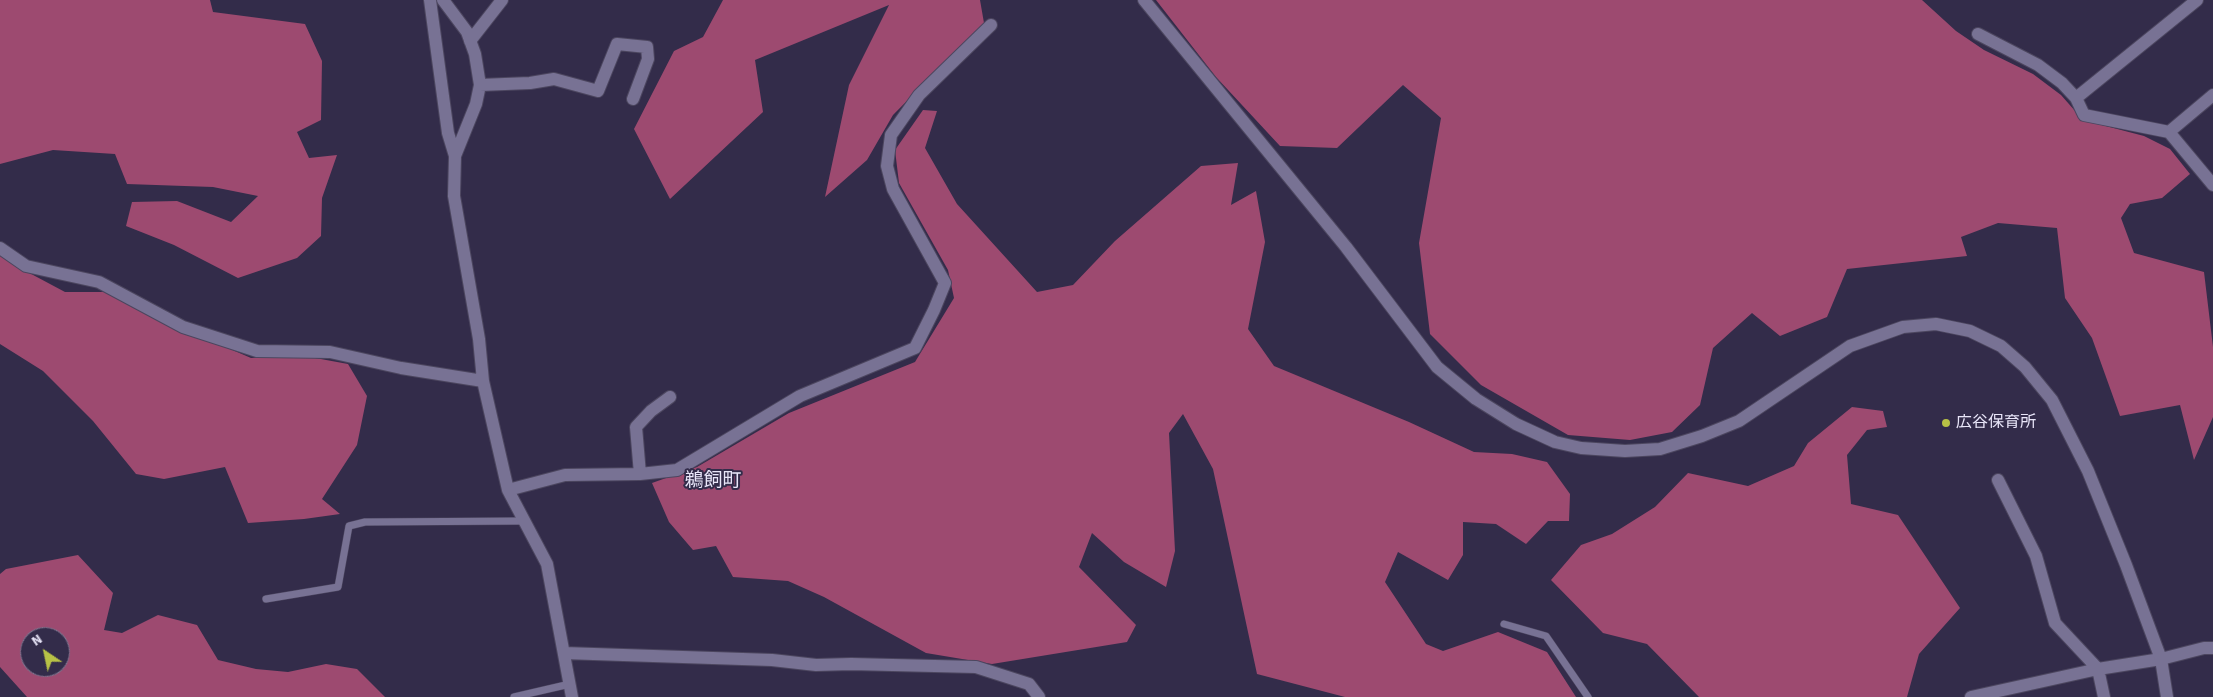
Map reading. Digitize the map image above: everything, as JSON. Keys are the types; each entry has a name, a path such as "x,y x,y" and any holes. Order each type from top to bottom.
{"street":[{"path":"430,0 448,134 455,156 454,196 479,339 483,381 508,490 546,564 571,691"},
{"path":"443,0 467,32 475,54 480,85 476,104 455,156"},
{"path":"470,41 502,0"},
{"path":"1144,0 1346,247 1437,367 1476,399 1516,424 1555,442 1581,448 1625,451 1660,449 1702,436 1739,421 1850,346 1903,327 1936,324 1970,331 2000,346 2025,367 2052,400 2088,471 2161,659 2167,697"},
{"path":"2076,98 2197,0"},
{"path":"508,490 565,475 640,474 677,470 800,396 915,348 945,283 893,189 887,166 891,135 919,95 991,25"},
{"path":"1978,34 2038,65 2062,83 2076,98 2084,114 2169,132 2213,185"},
{"path":"480,85 530,83 554,79 598,91 617,44 647,47 648,59 633,99"},
{"path":"2169,132 2213,95"},
{"path":"0,248 26,266 99,282 182,327 257,351 330,352 401,368 483,381"},
{"path":"640,474 636,427 650,411 670,397"},
{"path":"1998,480 2036,556 2056,623 2098,669 2104,697"},
{"path":"1971,697 2098,669 2161,659 2204,648 2213,648"},
{"path":"564,652 772,660 816,665 976,667 1029,684 1040,697"}],"lane":[{"path":"266,599 338,587 348,526 365,522 524,521"},
{"path":"1504,624 1546,636 1588,697"},
{"path":"514,697 571,691"}],"shaded area":[{"path":"0,0 210,0 213,12 305,24 322,61 321,120 297,132 309,158 337,155 322,198 321,236 297,258 238,278 174,245 126,226 132,202 177,201 231,222 258,196 213,187 127,184 115,154 53,150 0,164"},
{"path":"723,0 980,0 984,23 893,115 867,160 825,197 849,85 889,5 755,60 763,112 670,199 634,129 674,51 703,37"},
{"path":"1156,0 1922,0 1956,31 1984,50 2033,74 2061,95 2083,120 2144,136 2170,149 2190,174 2162,198 2130,204 2121,218 2134,253 2204,272 2213,347 2213,417 2194,460 2180,405 2120,416 2092,338 2065,298 2057,228 1998,223 1961,237 1967,256 1847,269 1827,317 1780,336 1752,313 1713,348 1700,405 1672,432 1630,440 1568,435 1481,385 1430,334 1419,243 1441,118 1403,85 1337,148 1280,146 1216,77"},
{"path":"923,110 937,111 925,148 957,204 1037,292 1073,285 1115,241 1201,166 1238,163 1231,205 1256,191 1265,242 1248,329 1274,366 1409,422 1474,452 1512,454 1547,462 1570,494 1569,521 1548,521 1526,544 1496,524 1463,522 1463,555 1448,580 1398,552 1385,582 1426,644 1443,651 1498,632 1547,652 1576,697 1345,697 1257,674 1213,469 1183,414 1169,433 1175,551 1166,587 1124,562 1092,533 1079,567 1136,625 1127,642 992,664 926,653 824,597 788,581 733,577 716,546 693,550 669,522 652,483 697,467 789,413 915,362 954,298 948,270 899,183 895,150"},
{"path":"0,253 20,268 65,292 111,292 251,358 299,355 348,364 367,396 357,445 322,499 340,514 248,523 225,467 164,479 136,474 93,421 43,371 0,344"},
{"path":"1852,407 1883,411 1887,427 1867,430 1847,455 1851,504 1898,515 1960,608 1919,654 1907,697 1699,697 1647,644 1603,633 1551,580 1581,545 1612,534 1655,507 1688,473 1748,486 1794,466 1808,443"},
{"path":"78,555 113,593 104,630 122,633 158,615 197,625 218,660 256,669 288,672 326,664 357,669 385,697 27,697 0,667 0,574 6,569"}],"place":[{"name":"広谷保育所","path":"1946,423"}],"district":[{"name":"鵜飼町","path":"713,482"}]}
